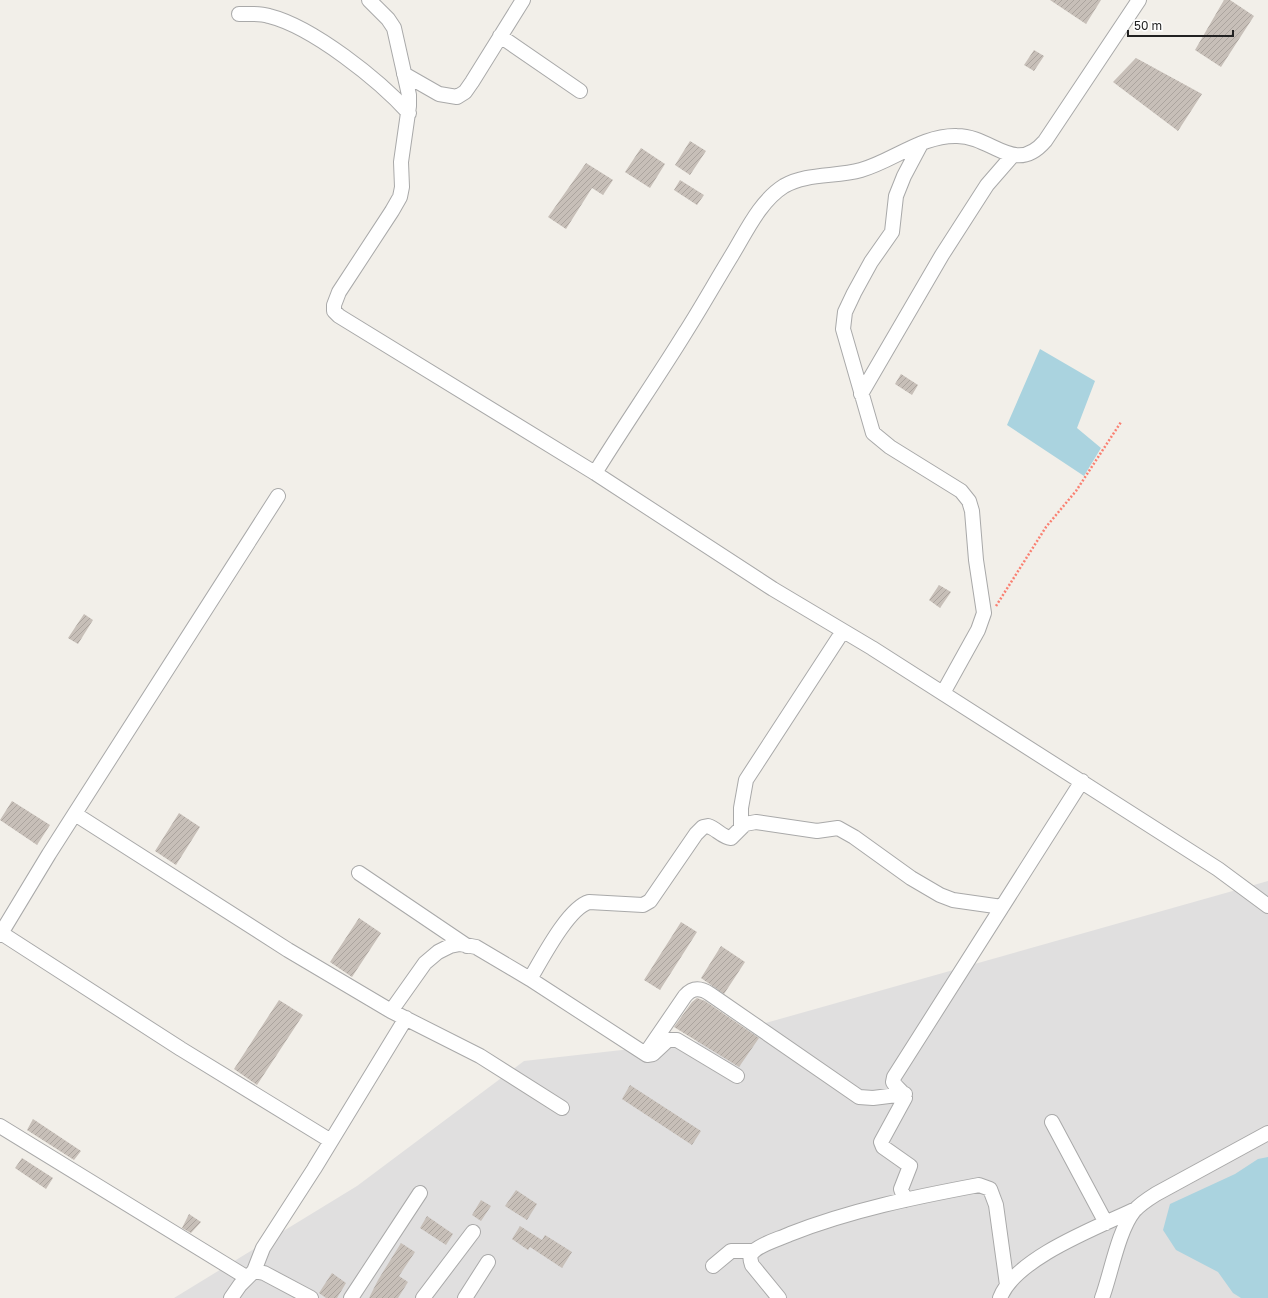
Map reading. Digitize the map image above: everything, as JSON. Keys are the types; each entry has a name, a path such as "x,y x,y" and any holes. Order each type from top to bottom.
{"street":[{"path":"369,0 388,19 394,28 409,95 409,113 403,140 401,162 402,187 400,197 339,292 334,305 334,311 338,316 595,473 773,589 943,693 1082,781 1218,869 1268,906"},
{"path":"404,74 439,94 457,97 465,92 472,82 523,0"},
{"path":"595,473 685,334 767,200 785,186 802,180 860,171 934,139 964,136 1013,155 1018,156 1030,154 1038,149 1045,141 1139,0"},
{"path":"239,14 271,16 295,25 317,38 382,87 409,113"},
{"path":"500,36 580,90"},
{"path":"921,144 896,196 892,232 871,262 845,312 843,329 870,427 876,438 949,483 961,491 969,500 972,511 976,560 983,607 982,619 943,693"},
{"path":"861,394 942,255 987,185 1013,155"},
{"path":"278,496 0,934 181,1049 331,1141"},
{"path":"741,828 741,808 746,780 843,631"},
{"path":"905,1094 893,1082 894,1077 1082,781"},
{"path":"75,814 288,950 392,1011 480,1056 562,1108"},
{"path":"530,979 566,921 582,904 589,902 644,905 650,901 696,834 703,827 708,826 713,827 725,837 731,838 745,824 756,822 817,831 838,828 854,837 911,878 940,895 953,900 1002,907"},
{"path":"359,873 467,946"},
{"path":"392,1011 425,962 438,952 450,946 460,944 476,947 530,979 645,1054 653,1054 668,1040 677,1040 737,1076"},
{"path":"645,1054 685,996 692,990 699,989 710,994 859,1097 873,1098 905,1094"},
{"path":"231,1298 250,1274 263,1248 331,1141 406,1018"},
{"path":"905,1094 904,1103 881,1142 883,1147 910,1166 901,1189 905,1200"},
{"path":"1052,1122 1106,1223"},
{"path":"0,1126 250,1274 264,1273 311,1298"},
{"path":"1000,1298 1007,1285 1024,1267 1056,1248 1137,1209 1156,1194 1268,1133"},
{"path":"713,1266 731,1251 754,1251 814,1225 856,1212 905,1200 979,1185 990,1189 996,1205 1007,1285"},
{"path":"350,1298 420,1193"},
{"path":"1102,1298 1125,1228 1137,1209"},
{"path":"423,1298 473,1232"},
{"path":"754,1251 750,1256 752,1265 779,1298"},
{"path":"465,1298 488,1262"}],"path":[{"path":"982,619 997,605 1046,527 1076,491 1121,422"}],"shaded area":[{"path":"1268,881 1268,1298 174,1298 357,1186 524,1061 702,1041"}],"water":[{"path":"1040,349 1095,381 1077,428 1101,448 1084,476 1007,425"},
{"path":"1268,1157 1268,1298 1241,1298 1233,1293 1218,1272 1176,1250 1163,1230 1170,1204 1235,1174 1258,1159"}],"building":[{"path":"1050,0 1101,0 1086,24"},
{"path":"1224,0 1230,0 1254,16 1221,67 1195,50"},
{"path":"1034,50 1044,56 1034,71 1024,65"},
{"path":"1136,58 1202,94 1178,131 1113,82"},
{"path":"690,141 706,151 690,175 675,165"},
{"path":"641,148 665,164 650,188 625,172"},
{"path":"586,163 613,180 603,195 592,188 566,229 548,217"},
{"path":"680,180 704,195 697,205 674,190"},
{"path":"901,374 918,385 912,395 895,384"},
{"path":"939,585 951,592 940,608 929,600"},
{"path":"84,614 93,620 78,644 68,638"},
{"path":"12,801 50,825 37,845 0,820"},
{"path":"179,813 200,827 176,865 155,851"},
{"path":"359,918 381,933 352,977 330,962"},
{"path":"681,922 697,932 660,990 644,980"},
{"path":"721,946 745,962 724,994 701,978"},
{"path":"697,998 705,1001 759,1038 739,1067 674,1027 692,1002"},
{"path":"279,1000 303,1015 257,1085 234,1069"},
{"path":"630,1085 701,1131 692,1145 622,1099"},
{"path":"33,1119 81,1151 74,1160 27,1130"},
{"path":"22,1158 53,1178 46,1189 15,1168"},
{"path":"516,1190 537,1204 527,1220 505,1206"},
{"path":"481,1200 491,1206 481,1221 472,1215"},
{"path":"189,1214 201,1222 191,1233 182,1228"},
{"path":"427,1216 453,1234 446,1245 420,1228"},
{"path":"520,1226 542,1240 545,1235 572,1252 562,1268 530,1247 528,1250 512,1239"},
{"path":"401,1243 415,1252 399,1276 408,1282 398,1298 369,1298 378,1280"},
{"path":"332,1273 346,1283 337,1298 326,1298 319,1293"}]}
